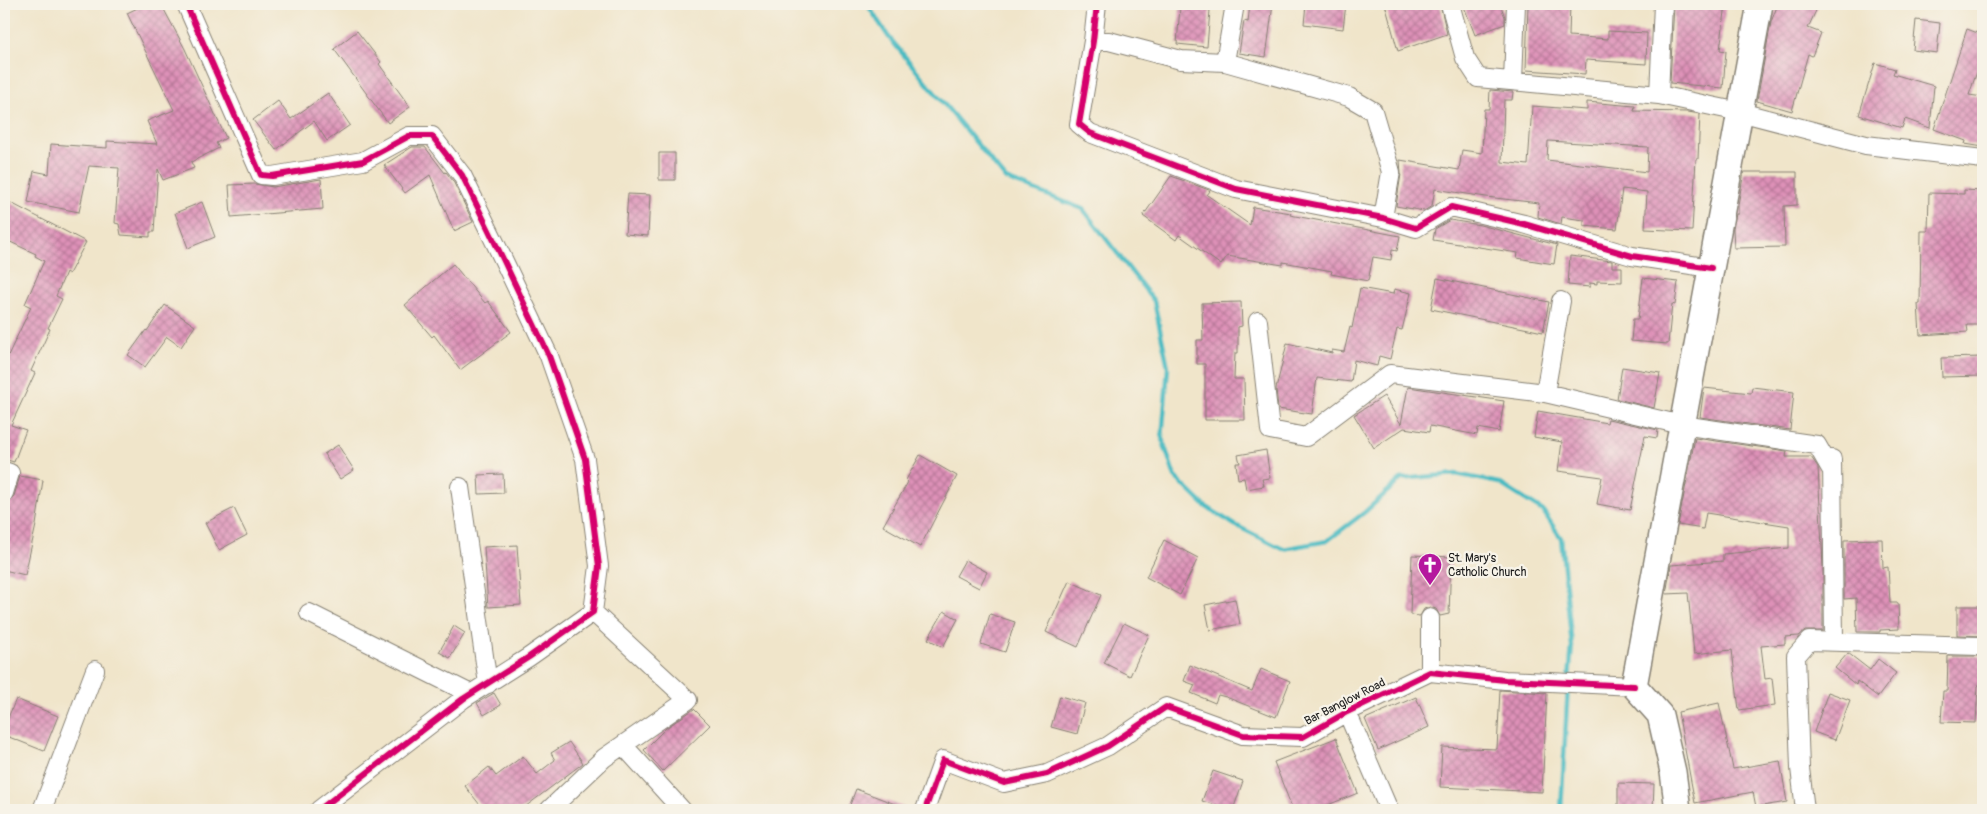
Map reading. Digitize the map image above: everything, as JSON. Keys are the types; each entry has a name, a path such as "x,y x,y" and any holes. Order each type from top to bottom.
{"street":[{"path":"186,4 261,174 272,176 363,161 408,136 432,136 462,175 549,356 585,459 599,566 593,612 471,694 319,810"},
{"path":"1097,4 1080,124 1090,132 1236,189 1383,218 1416,228 1451,207 1524,224 1632,256 1711,268"},
{"path":"1225,62 1234,4"},
{"path":"1450,4 1465,58 1478,78 1658,95 1740,112 1866,145 1983,159"},
{"path":"1513,80 1516,4"},
{"path":"1658,95 1663,4"},
{"path":"1634,686 1760,4"},
{"path":"1093,41 1108,41 1181,60 1225,62 1349,97 1373,111 1391,172 1383,218"},
{"path":"1545,393 1562,301"},
{"path":"1258,321 1270,430 1306,437 1390,374 1545,393 1682,425 1817,445 1832,471"},
{"path":"1832,453 1834,641"},
{"path":"4,471 10,473 4,493"},
{"path":"460,486 488,684"},
{"path":"549,810 604,758 688,700 593,612"},
{"path":"309,613 471,694"},
{"path":"1430,618 1430,672 1505,680 1634,686 1660,715 1673,772 1678,810"},
{"path":"1805,810 1800,768 1796,656 1809,640 1979,646"},
{"path":"42,810 95,670"},
{"name":"Bar Banglow Road","path":"925,810 943,760 1004,784 1047,774 1108,746 1166,707 1243,735 1303,737 1347,712 1430,672"},
{"path":"1347,712 1389,810"},
{"path":"623,745 682,810"}],"building":[{"path":"146,4 161,4 185,49 226,138 216,143 219,148 191,162 194,168 163,180 158,169 154,232 150,232 150,237 121,235 119,224 115,223 119,168 89,166 79,212 28,202 34,171 49,174 51,144 107,148 107,141 157,144 147,121 174,110 127,13"},
{"path":"1250,4 1273,4 1266,57 1239,53 1244,21 1248,22"},
{"path":"1306,4 1346,4 1343,29 1304,24"},
{"path":"1385,4 1440,4 1447,34 1398,51"},
{"path":"1463,4 1500,4 1505,17 1505,24 1475,35"},
{"path":"1528,4 1570,4 1569,36 1608,39 1608,31 1647,33 1646,64 1586,60 1585,74 1526,70"},
{"path":"1674,4 1726,4 1720,50 1726,51 1723,88 1670,83"},
{"path":"1778,4 1819,4 1808,28 1821,33 1812,56 1808,54 1792,111 1757,101 1771,22"},
{"path":"1180,7 1210,10 1207,47 1177,44"},
{"path":"1916,20 1940,23 1937,53 1913,50"},
{"path":"1967,29 1983,35 1983,54 1969,95 1983,97 1983,147 1965,144 1966,141 1934,129"},
{"path":"357,31 381,62 379,64 410,107 388,123 334,49"},
{"path":"1875,63 1895,69 1893,74 1934,86 1930,128 1905,119 1902,128 1859,115"},
{"path":"1490,90 1513,92 1512,100 1504,100 1502,162 1528,165 1532,106 1587,110 1587,102 1635,106 1634,111 1700,114 1692,231 1645,229 1647,192 1622,189 1617,229 1584,226 1584,220 1562,217 1561,224 1538,217 1539,203 1435,189 1432,206 1424,211 1396,206 1401,174 1400,160 1459,170 1462,150 1482,153 1484,109 1489,109","holes":["1548,141 1648,147 1647,172 1547,160"]},
{"path":"328,93 350,125 327,141 314,121 276,150 253,120 278,101 291,119"},
{"path":"412,147 425,147 446,172 453,181 473,222 454,231 430,175 405,193 384,165"},
{"path":"659,153 675,153 675,180 659,180"},
{"path":"1744,172 1797,172 1797,205 1784,206 1785,247 1734,248 1733,229 1736,214 1738,214"},
{"path":"1171,176 1209,190 1207,195 1250,225 1253,207 1291,213 1290,215 1400,236 1397,251 1392,250 1391,260 1373,257 1368,281 1331,274 1332,271 1283,262 1283,265 1227,256 1221,265 1179,235 1176,240 1143,216"},
{"path":"321,179 323,209 231,217 229,185 255,184 273,187"},
{"path":"1964,190 1983,191 1983,322 1980,322 1980,325 1967,325 1968,332 1920,335 1918,304 1920,304 1921,231 1928,231 1929,193 1964,194"},
{"path":"628,194 650,195 648,236 625,234"},
{"path":"202,202 215,237 188,248 175,213"},
{"path":"11,203 86,242 69,274 66,272 56,296 62,299 31,371 35,373 11,425 26,430 14,462 4,459 4,364 31,307 25,304 44,261 35,256 36,254 4,239 4,219"},
{"path":"1450,220 1480,225 1557,245 1554,264 1517,258 1518,253 1433,240 1435,229"},
{"path":"1570,256 1612,261 1612,267 1622,267 1622,282 1597,281 1597,284 1590,283 1590,287 1568,285"},
{"path":"453,264 485,303 488,301 511,332 460,370 434,335 432,337 405,305"},
{"path":"1437,278 1549,302 1543,332 1431,309"},
{"path":"1643,278 1678,282 1675,305 1672,304 1668,344 1631,341 1633,319 1638,319"},
{"path":"1360,288 1393,294 1394,289 1411,293 1402,330 1397,329 1390,359 1379,356 1377,366 1354,360 1351,382 1317,378 1312,414 1278,409 1276,389 1287,343 1332,353 1332,350 1344,352 1350,327 1352,328"},
{"path":"1241,302 1242,326 1238,327 1238,353 1235,353 1234,379 1244,379 1245,420 1205,420 1205,364 1197,364 1197,340 1203,340 1202,303"},
{"path":"165,305 195,326 181,347 167,337 145,367 128,355"},
{"path":"1983,357 1983,376 1942,377 1941,358"},
{"path":"1622,367 1660,373 1654,408 1617,399"},
{"path":"1408,387 1504,401 1499,432 1478,428 1477,435 1430,426 1429,432 1404,428 1374,448 1354,415 1384,396 1401,424"},
{"path":"1752,387 1794,392 1790,430 1700,417 1704,388 1751,393"},
{"path":"1538,411 1607,423 1608,419 1658,430 1657,438 1645,436 1630,510 1597,504 1602,477 1558,471 1562,442 1534,437"},
{"path":"1695,438 1787,451 1786,457 1811,457 1818,467 1823,567 1823,631 1805,631 1799,636 1785,637 1785,644 1761,646 1765,679 1772,678 1775,705 1739,710 1732,650 1694,654 1688,593 1666,594 1671,565 1723,561 1723,554 1789,548 1789,526 1706,513 1703,529 1678,525"},
{"path":"338,445 354,470 340,479 324,454"},
{"path":"1266,450 1270,478 1262,479 1264,486 1246,489 1244,478 1238,479 1236,463 1240,463 1238,455"},
{"path":"920,455 957,476 920,547 883,526 908,482 906,480"},
{"path":"503,474 504,493 479,494 478,475"},
{"path":"20,476 43,480 25,575 4,570 6,503 14,496"},
{"path":"234,508 247,535 219,550 205,523"},
{"path":"1882,539 1883,568 1888,567 1890,603 1898,603 1899,629 1880,630 1880,632 1857,632 1856,598 1844,599 1844,540"},
{"path":"1164,540 1198,558 1180,595 1146,577"},
{"path":"517,545 521,605 488,607 484,547"},
{"name":"St. Mary's Catholic Church","path":"1412,555 1451,557 1449,614 1440,616 1436,609 1430,607 1424,609 1420,616 1410,615"},
{"path":"965,560 987,572 979,588 956,576"},
{"path":"1069,581 1101,595 1078,647 1046,632"},
{"path":"1235,599 1240,624 1210,630 1205,605"},
{"path":"1957,606 1983,606 1983,636 1957,635"},
{"path":"944,611 958,619 943,647 928,639"},
{"path":"990,614 1015,622 1005,652 981,644"},
{"path":"1124,623 1149,635 1130,676 1104,663"},
{"path":"454,626 465,633 450,658 439,652"},
{"path":"1848,653 1870,670 1878,659 1896,673 1878,697 1857,681 1856,685 1835,668"},
{"path":"1948,656 1983,656 1983,685 1978,685 1976,723 1941,722 1943,691 1947,691"},
{"path":"1190,665 1252,691 1261,669 1290,681 1276,717 1226,697 1218,695 1215,703 1191,693 1195,685 1184,681"},
{"path":"1500,690 1547,693 1542,792 1440,787 1442,747 1497,749"},
{"path":"1828,692 1850,700 1835,740 1814,732"},
{"path":"494,693 501,705 484,715 477,703"},
{"path":"1060,696 1085,703 1077,734 1051,727"},
{"path":"1416,697 1429,727 1378,750 1365,719"},
{"path":"16,699 58,716 44,751 4,735 4,727"},
{"path":"1719,703 1733,769 1780,761 1787,802 1756,807 1753,792 1695,803 1678,712"},
{"path":"694,709 710,725 663,771 644,750 666,728"},
{"path":"1336,738 1358,793 1315,810 1293,810 1274,762"},
{"path":"569,742 583,763 521,810 484,810 465,786 489,767 496,776 523,756 537,774 555,760 551,753"},
{"path":"1213,771 1243,781 1233,810 1202,801"},
{"path":"1618,783 1654,784 1653,810 1618,810"},
{"path":"856,789 908,809 848,810"}],"waterway":[{"path":"867,4 888,36 1006,179 1083,209 1154,301 1168,367 1162,438 1175,477 1205,506 1235,525 1283,549 1327,541 1365,512 1401,479 1456,474 1499,483 1543,511 1561,538 1572,646 1569,679"},
{"path":"1561,810 1568,687"}],"cycle path":[{"path":"186,4 261,175 272,176 363,161 409,136 432,136 462,175 549,356 585,459 599,566 593,612 529,657 463,699 319,810"},
{"path":"1097,4 1093,41 1079,124 1090,133 1236,189 1383,218 1416,228 1451,207 1524,224 1632,256 1711,268"},
{"path":"925,810 943,760 1004,783 1047,774 1108,746 1166,707 1243,735 1303,737 1347,712 1430,672 1505,680 1634,686"}],"place":[{"name":"St. Mary's Catholic Church","path":"1430,586"}]}
